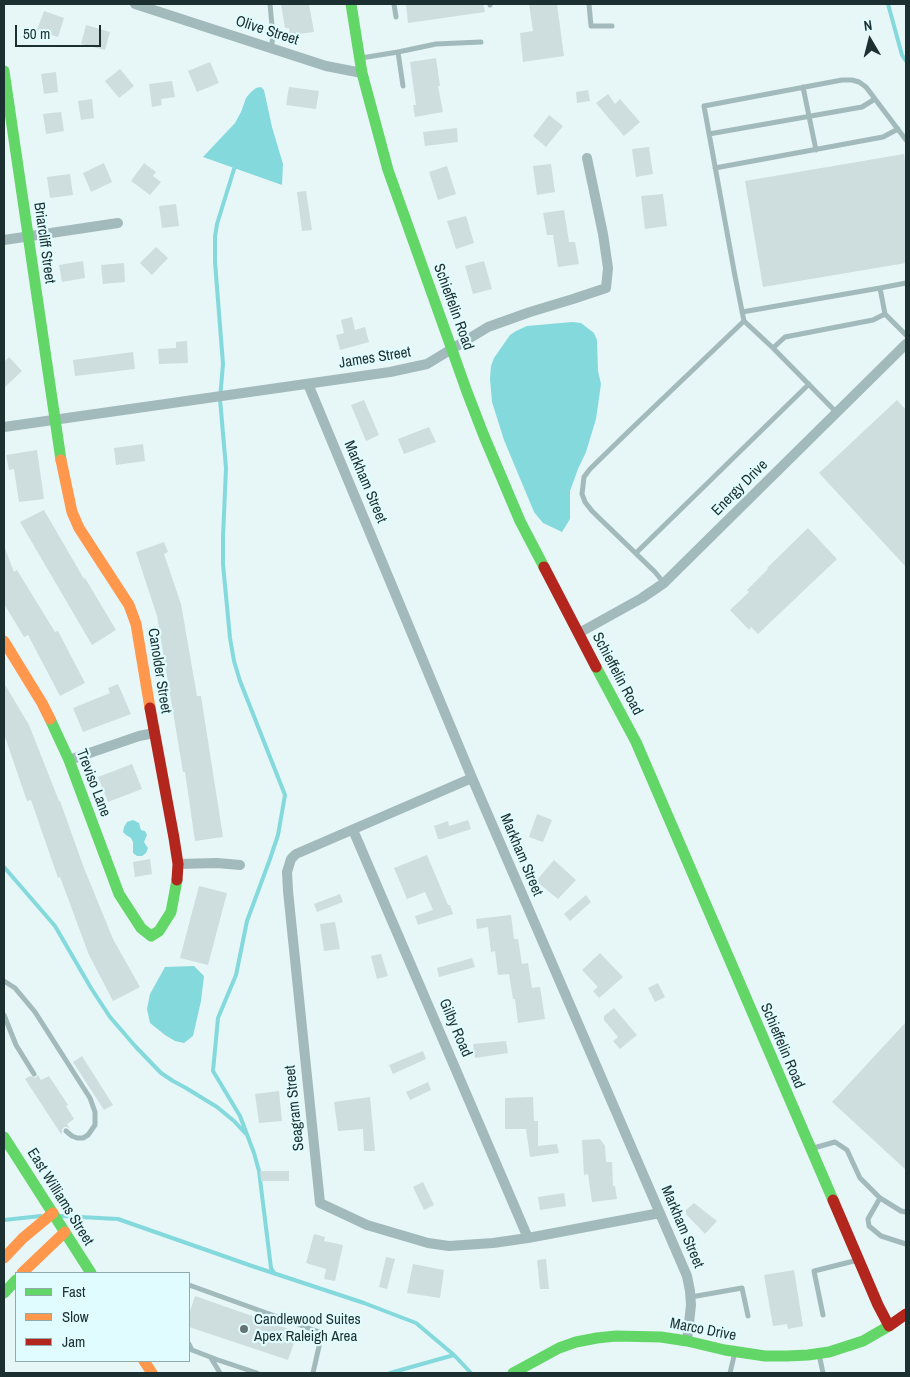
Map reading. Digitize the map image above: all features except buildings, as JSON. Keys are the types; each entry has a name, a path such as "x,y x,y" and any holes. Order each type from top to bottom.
{"street":[{"name":"Olive Street","path":"135,4 326,66 362,72"},
{"name":"Schieffelin Road","path":"351,4 362,72 388,170 477,418 520,521 646,765 858,1260 889,1326"},
{"name":"Briarcliff Street","path":"4,71 54,419"},
{"name":"James Street","path":"4,427 390,372 427,364 488,327 606,288 608,268 587,158"},
{"path":"4,240 118,223"},
{"name":"Energy Drive","path":"579,633 642,598 664,583 906,344"},
{"name":"Markham Street","path":"308,384 472,778 687,1276 691,1305 687,1341"},
{"name":"Canolder Street","path":"54,419 72,512 79,528 130,605 136,624 178,864 171,912 159,931 150,936"},
{"name":"Treviso Lane","path":"4,641 42,703 69,760 119,894 140,928 150,936"},
{"path":"69,760 139,736 154,734"},
{"name":"Seagram Street","path":"472,778 296,854 291,859 287,872 288,891 320,1203 367,1225 428,1243 450,1246 528,1238 660,1213"},
{"name":"Gilby Road","path":"353,830 528,1238"},
{"path":"178,864 217,863 240,865"},
{"name":"East Williams Street","path":"4,1137 89,1272"},
{"path":"4,1258 23,1238 53,1213"},
{"path":"23,1272 65,1232"},
{"path":"4,1294 15,1281"},
{"path":"889,1326 906,1314"},
{"name":"Marco Drive","path":"513,1373 559,1348 597,1338 616,1336 661,1337 765,1356 787,1356 829,1352 863,1341 889,1326"},
{"path":"145,1362 152,1373"}],"lane":[{"path":"270,4 273,37 271,48"},
{"path":"394,4 396,17"},
{"path":"589,4 591,26 612,26"},
{"path":"360,58 436,44 481,42"},
{"path":"398,52 403,86"},
{"path":"837,413 744,321 704,106 842,80 852,80 866,87 906,140"},
{"path":"803,87 816,150"},
{"path":"709,134 862,107 875,99"},
{"path":"715,168 883,137 898,129"},
{"path":"742,312 906,283"},
{"path":"880,288 885,314 906,335"},
{"path":"773,348 785,337 873,320 885,314"},
{"path":"664,583 636,553 592,512 582,494 584,477 629,431 744,321"},
{"path":"636,553 809,384"},
{"path":"4,981 16,988 35,1012 90,1098 95,1112 95,1124 88,1135 83,1138 77,1138 66,1131"},
{"path":"4,1015 16,1045 34,1074"},
{"path":"810,1149 835,1142 847,1150 860,1178 880,1198 906,1212"},
{"path":"880,1198 868,1219 869,1226 881,1236 906,1244"},
{"path":"823,1315 814,1271 858,1260"},
{"path":"190,1285 322,1333 313,1373"},
{"path":"690,1297 742,1288 748,1316"},
{"path":"190,1346 192,1350 257,1373"},
{"path":"730,1373 735,1351"},
{"path":"819,1353 823,1373"},
{"path":"211,1357 220,1373"}],"water":[{"path":"261,87 264,90 283,164 282,185 203,157 235,123 246,98 256,88"},
{"path":"581,323 594,333 597,340 598,371 601,384 596,419 586,452 570,491 570,519 562,532 543,523 534,512 504,440 492,402 490,379 494,358 510,335 527,326"},
{"path":"133,820 139,823 141,830 145,831 147,835 144,842 148,848 142,856 137,856 133,853 133,842 123,832 127,822"},
{"path":"194,966 204,976 201,1001 193,1036 184,1043 175,1041 150,1023 147,1009 150,994 165,967"}],"waterway":[{"path":"888,4 902,55 906,61"},
{"path":"235,166 217,224 215,237 215,262 223,364 220,399 226,468 223,564 234,661 240,681 285,795 278,835 247,921 236,975 218,1018 213,1071 240,1116 254,1153 259,1171 271,1268 275,1274"},
{"path":"4,867 55,926 110,1017 135,1046 161,1073 217,1107 246,1134"},
{"path":"4,1220 41,1216"},
{"path":"61,1216 118,1219 364,1303 416,1323 454,1355 471,1373"},
{"path":"390,1373 454,1355"}],"traffic: fast":[{"path":"351,4 362,73 388,170 484,436 520,521 544,567"},
{"path":"4,71 61,460"},
{"path":"596,667 636,742 833,1200"},
{"path":"50,719 69,760 119,894 141,928 151,936 159,931 171,912 177,880"},
{"path":"4,1137 90,1272"},
{"path":"4,1293 15,1281"},
{"path":"513,1373 559,1348 597,1338 616,1336 661,1337 725,1350 765,1356 787,1356 829,1352 863,1341 889,1326"}],"traffic: slow":[{"path":"61,460 72,512 79,528 129,605 136,624 150,708"},
{"path":"4,641 50,719"},
{"path":"4,1258 23,1238 53,1213"},
{"path":"23,1272 65,1232"},
{"path":"145,1362 152,1373"}],"traffic: jam":[{"path":"544,567 596,667"},
{"path":"150,708 174,838 178,864 177,880"},
{"path":"833,1200 878,1305 889,1326 906,1314"}],"place":[{"name":"Candlewood Suites Apex Raleigh Area","path":"244,1329"}]}
